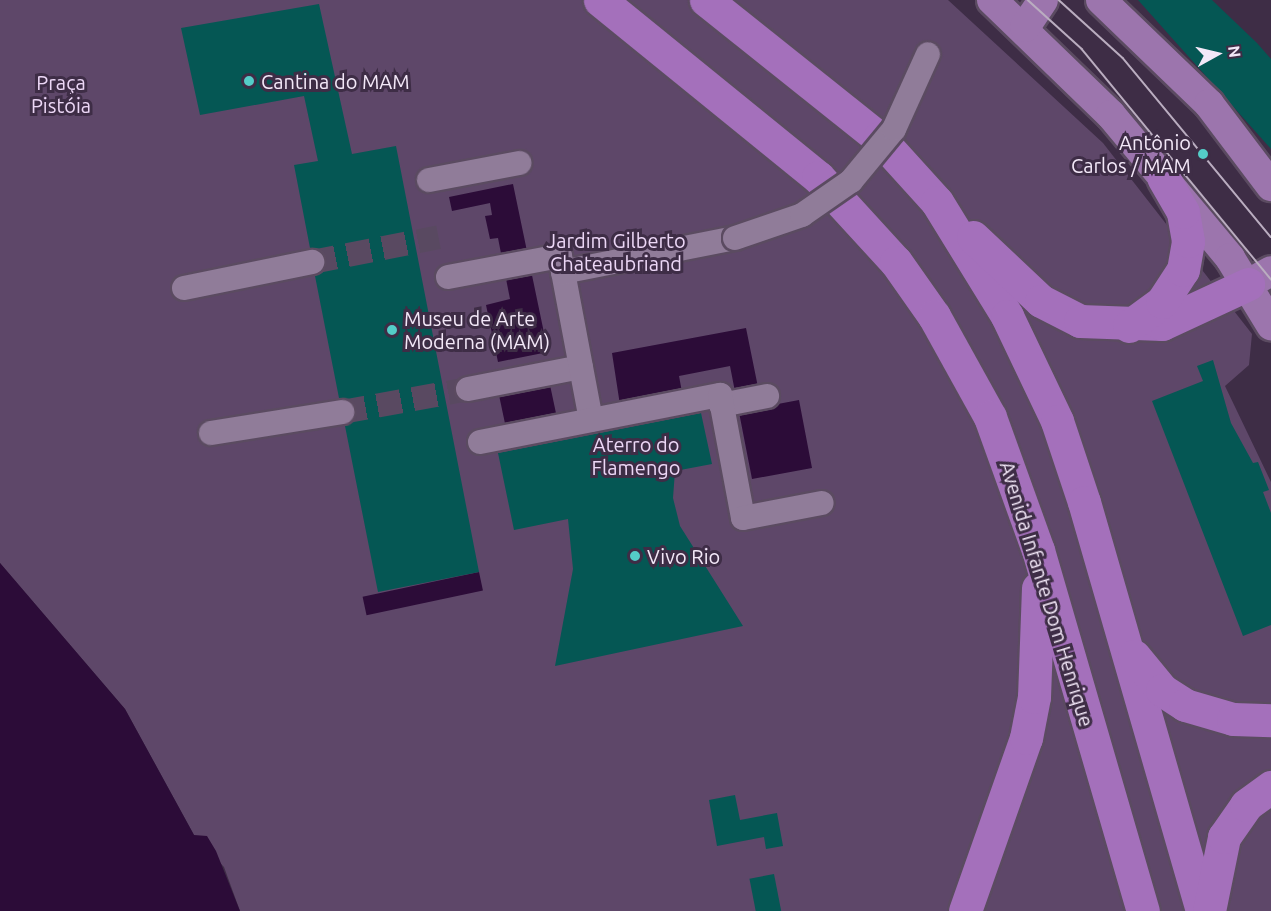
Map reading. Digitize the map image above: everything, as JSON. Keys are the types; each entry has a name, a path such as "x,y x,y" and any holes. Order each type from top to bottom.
{"highway":[{"name":"Avenida Infante Dom Henrique","path":"600,0 818,177 896,262 934,316 990,417 1038,550 1143,911"},
{"path":"706,0 879,138 937,202 1062,316 1129,326 1184,316 1263,280"},
{"path":"1129,326 1166,297 1183,270 1188,241 1183,212 1163,178"},
{"path":"937,202 1007,316 1057,421 1126,645 1202,911"},
{"path":"965,911 1030,717 1038,651 1038,550"},
{"path":"1126,645 1162,690 1185,705 1233,720 1271,720"},
{"path":"1209,911 1224,837 1246,806 1271,787"}],"main road":[{"path":"992,0 1025,27 1163,178 1263,280 1271,325"},
{"path":"1025,27 1042,0"},
{"path":"1101,0 1209,104 1271,186"}],"street":[{"path":"563,272 735,238 802,215 851,181 894,129 928,54"},
{"path":"429,180 519,163"},
{"path":"448,277 560,256 591,420"},
{"path":"184,288 312,262"},
{"path":"468,389 580,367"},
{"path":"480,442 720,394 729,404 742,518 822,503"},
{"path":"729,404 765,396"},
{"path":"211,433 342,412"}],"green space":[{"name":"Aterro do Flamengo","path":"0,0 948,0 1103,143 1252,334 1249,365 1225,386 1271,482 1271,911 240,911 224,867 194,835 125,709 0,563"}],"shaded area":[{"path":"513,184 548,352 498,362 486,305 510,299 498,238 490,239 485,216 492,215 490,203 452,211 449,197"},
{"path":"746,328 762,407 799,400 812,468 752,479 730,366 679,376 682,392 620,405 612,353"},
{"path":"550,385 557,419 506,430 499,396"},
{"path":"0,563 125,709 194,835 207,836 216,851 240,911 0,911"},
{"path":"479,572 483,591 367,615 363,597"}],"building":[{"path":"1138,0 1212,0 1257,43 1271,59 1271,149"},
{"name":"Museu de Arte Moderna (MAM)","path":"319,4 352,154 396,146 479,572 378,592 345,426 356,409 339,398 315,276 326,260 310,248 294,165 318,161 304,96 200,115 181,28"},
{"path":"1213,360 1231,423 1253,463 1258,462 1269,490 1263,492 1271,513 1271,625 1243,636 1152,401 1203,381 1197,366"},
{"name":"Vivo Rio","path":"701,413 712,464 675,471 673,498 680,526 743,626 555,666 573,569 568,519 514,530 498,453"},
{"path":"735,795 740,820 777,813 783,846 766,849 764,837 717,846 709,800"},
{"path":"774,874 781,911 756,911 749,879"}],"tunnel":[{"path":"312,262 439,237"},
{"path":"342,412 468,389"}],"tram line":[{"path":"1028,0 1082,49 1271,279"},
{"path":"1059,0 1123,58 1271,237"}],"place":[{"name":"Cantina do MAM","path":"249,81"},
{"name":"Antônio Carlos / MAM","path":"1203,154"},
{"name":"Museu de Arte Moderna (MAM)","path":"392,330"},
{"name":"Vivo Rio","path":"635,556"}],"park label":[{"name":"Praça Pistóia","path":"61,94"},
{"name":"Jardim Gilberto Chateaubriand","path":"616,252"}]}
